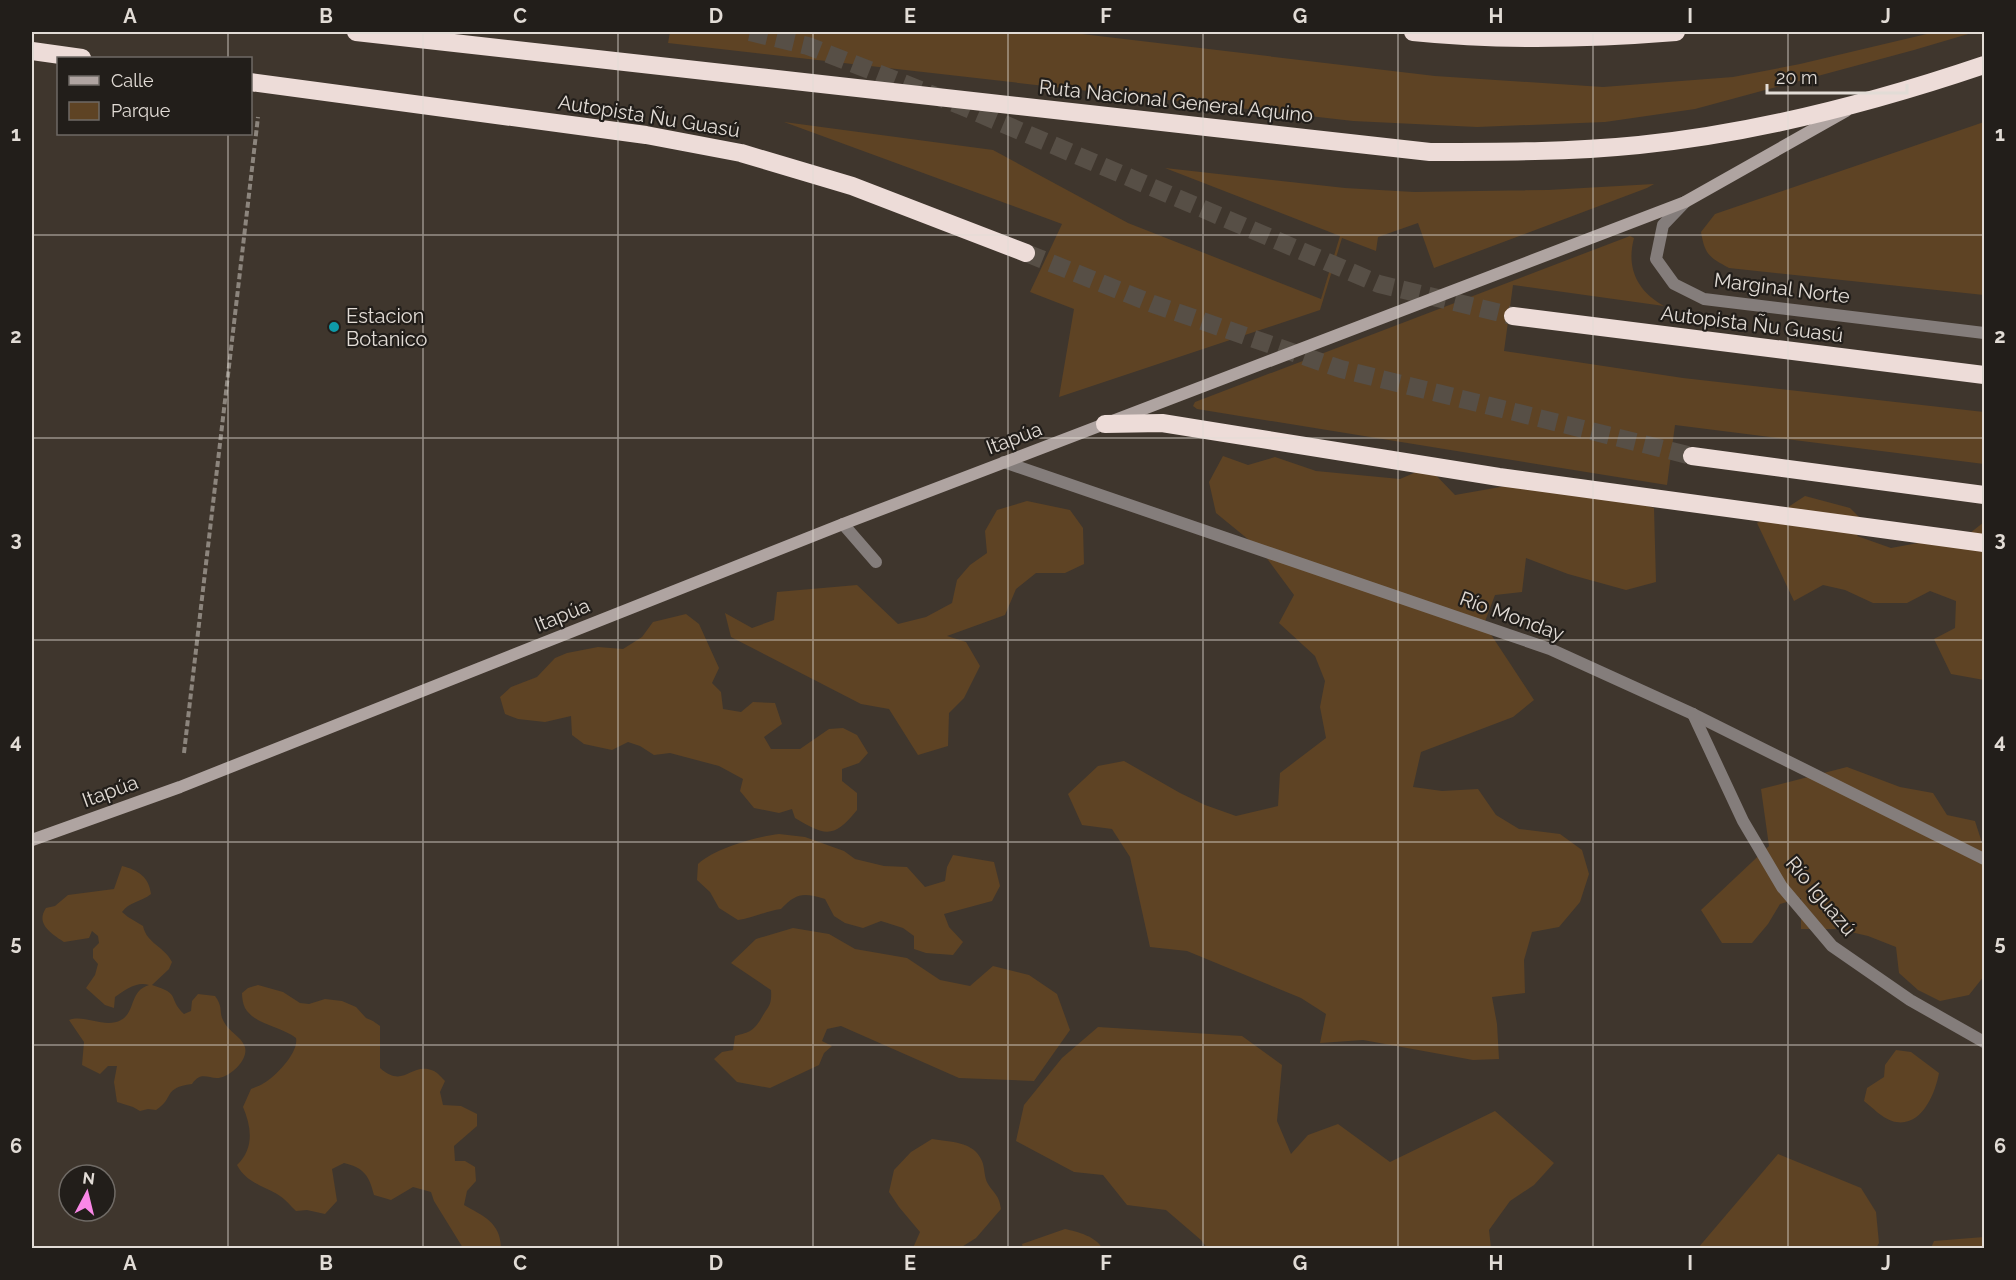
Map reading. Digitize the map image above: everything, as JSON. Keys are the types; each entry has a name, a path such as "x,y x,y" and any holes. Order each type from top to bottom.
{"highway":[{"name":"Ruta Nacional General Aquino","path":"356,32 1430,152 1538,152 1640,145 1743,130 1857,105 1984,65"},
{"path":"1413,32 1457,36 1569,38 1676,32"},
{"path":"32,51 75,57"},
{"name":"Autopista Ñu Guasú","path":"256,83 646,135 741,153 852,186 1026,253"},
{"name":"Autopista Ñu Guasú","path":"1513,316 1984,375"},
{"path":"1105,424 1162,423 1499,477 1984,543"},
{"path":"1692,456 1984,495"}],"street":[{"name":"Itapúa","path":"32,840 180,787 843,524 1685,202 1857,105"},
{"name":"Marginal Norte","path":"1685,202 1663,225 1656,259 1674,284 1704,299 1984,333"},
{"name":"Río Monday","path":"1004,462 1550,649 1693,714 1984,859"},
{"path":"843,524 876,562"},
{"name":"Río Iguazú","path":"1693,714 1743,821 1782,887 1832,946 1910,1000 1984,1042"}],"path":[{"path":"252,120 256,83"},
{"path":"180,787 250,135"}],"green space":[{"path":"670,32 1065,32 1435,76 1603,87 1733,77 1800,64 1935,32 1975,32 1695,109 1605,122 1477,127 1353,121 668,43"},
{"path":"784,122 993,150 1128,223 1321,299 1340,236 1165,168 1345,188 1414,192 1548,190 1654,184 1434,268 1418,223 1378,237 1376,251 1342,238 1320,310 1059,397 1074,309 1030,292 1062,224"},
{"path":"1984,122 1984,295 1729,268 1712,258 1706,251 1701,232 1715,214"},
{"path":"1630,236 1634,238 1632,259 1636,278 1647,293 1664,306 1513,285 1504,351 1683,378 1984,412 1984,464 1675,425 1667,485 1197,409 1193,406 1195,402"},
{"path":"1223,456 1248,465 1275,457 1316,471 1400,479 1428,467 1455,495 1551,478 1654,508 1656,582 1626,590 1568,574 1526,558 1522,592 1495,595 1484,624 1534,700 1513,717 1421,752 1413,787 1442,791 1478,789 1496,815 1519,829 1560,834 1582,850 1589,874 1580,902 1559,927 1532,932 1524,960 1525,993 1492,997 1497,1024 1499,1059 1473,1060 1363,1040 1320,1043 1326,1014 1301,998 1187,951 1150,947 1130,857 1112,829 1082,825 1068,794 1098,766 1124,761 1180,793 1236,816 1278,806 1280,773 1326,738 1320,707 1325,681 1315,656 1279,623 1294,595 1260,549 1216,513 1209,482"},
{"path":"1805,496 1850,508 1867,525 1857,536 1891,548 1929,541 1955,545 1984,522 1984,680 1951,674 1934,639 1955,628 1956,601 1930,591 1907,603 1873,603 1845,590 1823,585 1794,601 1757,523"},
{"path":"1027,501 1070,510 1083,528 1084,564 1065,573 1036,573 1016,589 1005,615 947,636 966,642 980,666 964,698 949,713 948,746 918,755 889,709 861,704 731,637 725,613 752,628 774,620 777,592 857,585 898,624 926,617 952,603 957,580 970,565 987,553 985,531 997,510"},
{"path":"686,614 699,624 719,668 712,683 721,692 723,709 741,712 753,702 775,703 782,724 764,737 771,749 800,749 829,729 843,728 857,735 868,753 859,763 842,769 842,781 857,793 857,810 842,826 829,832 822,831 795,818 792,809 779,813 754,808 740,791 743,779 719,766 670,753 654,755 628,742 612,750 584,744 572,735 571,716 545,722 518,719 505,714 500,697 511,687 537,677 555,658 567,653 598,647 623,649 642,637 653,622"},
{"path":"1847,767 1900,787 1933,793 1947,815 1975,821 1984,849 1984,976 1969,995 1940,1001 1918,990 1899,973 1896,947 1868,936 1838,929 1801,929 1801,898 1780,904 1768,924 1752,943 1722,943 1701,910 1769,846 1761,789"},
{"path":"779,834 805,837 844,851 855,859 884,866 907,867 925,887 945,881 947,867 953,855 994,862 1000,886 992,901 944,914 949,927 963,942 953,955 926,953 914,949 914,936 903,928 881,921 863,928 845,923 834,916 825,899 806,895 792,899 781,909 738,920 719,908 710,892 697,880 698,864 715,853 736,844"},
{"path":"122,866 142,875 148,883 151,894 128,906 122,912 143,926 148,937 165,952 172,962 169,969 152,985 171,994 184,1014 191,1011 192,1001 198,994 215,996 224,1022 245,1047 240,1064 225,1076 215,1078 204,1076 196,1079 192,1084 176,1088 156,1110 140,1111 117,1102 114,1082 117,1066 108,1066 100,1074 82,1065 84,1042 69,1020 82,1019 108,1023 121,1020 129,1012 138,992 149,985 136,985 115,997 114,1008 105,1005 86,988 95,975 98,964 93,958 93,949 99,943 98,936 92,931 89,938 64,942 46,928 42,919 46,908 55,906 68,895 114,889"},
{"path":"793,928 829,934 855,949 907,958 940,980 970,986 993,966 1029,975 1057,994 1070,1030 1034,1081 959,1078 841,1026 827,1029 822,1041 832,1046 824,1053 819,1065 770,1088 737,1082 714,1059 722,1052 733,1050 735,1036 748,1032 757,1025 770,1005 771,990 731,963 756,939"},
{"path":"258,985 283,992 300,1003 309,1004 325,999 342,1001 356,1007 366,1018 380,1026 380,1068 396,1076 419,1069 434,1071 445,1081 440,1092 443,1105 461,1106 477,1114 477,1126 454,1146 455,1161 465,1161 475,1167 476,1181 467,1191 464,1205 494,1226 500,1238 500,1248 463,1248 434,1201 431,1192 413,1187 391,1200 374,1195 365,1173 344,1163 332,1169 337,1201 325,1214 307,1210 296,1211 280,1196 254,1182 241,1171 237,1165 243,1159 250,1138 243,1107 251,1089 264,1083 280,1069 290,1057 296,1044 296,1038 255,1018 245,1008 242,993"},
{"path":"1098,1027 1242,1036 1282,1065 1277,1121 1291,1154 1308,1135 1338,1124 1390,1162 1495,1111 1554,1163 1534,1185 1510,1201 1489,1230 1491,1248 1207,1248 1166,1210 1127,1205 1103,1175 1074,1172 1016,1141 1024,1105 1062,1058"},
{"path":"1896,1050 1911,1052 1939,1073 1934,1091 1925,1109 1911,1120 1902,1122 1884,1117 1864,1101 1867,1088 1884,1077 1885,1065"},
{"path":"932,1139 961,1144 978,1154 987,1182 1000,1204 1001,1209 976,1238 960,1248 913,1248 920,1232 889,1192 894,1170 911,1152"},
{"path":"1778,1154 1861,1188 1876,1212 1879,1243 1876,1248 1698,1248"},
{"path":"1065,1229 1091,1238 1102,1248 1023,1248 1022,1244"},
{"path":"1984,1237 1984,1248 1931,1248 1934,1241"}],"tunnel":[{"path":"750,32 808,46 959,105 1379,284 1513,316"},
{"path":"1026,253 1153,304 1341,369 1692,456"}],"place":[{"name":"Estacion Botanico","path":"334,327"}]}
